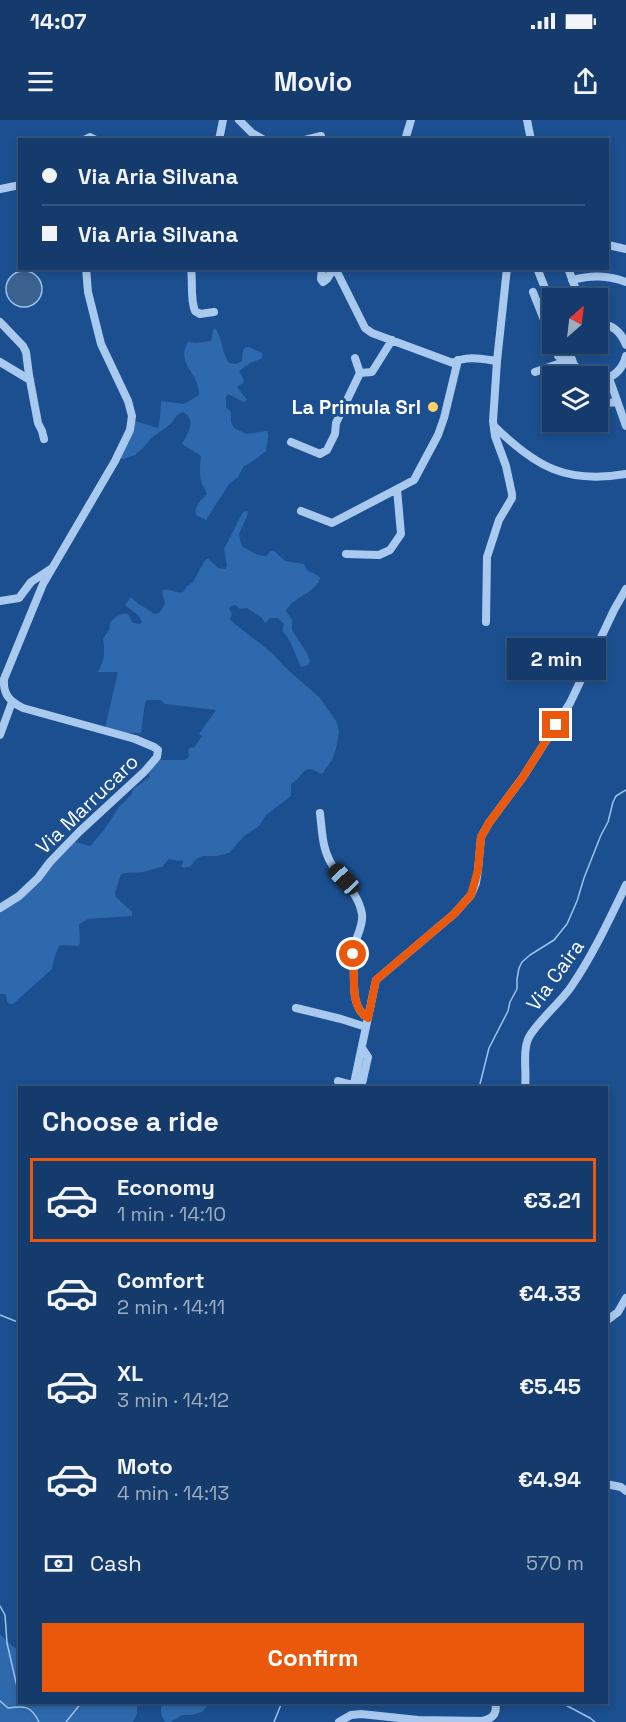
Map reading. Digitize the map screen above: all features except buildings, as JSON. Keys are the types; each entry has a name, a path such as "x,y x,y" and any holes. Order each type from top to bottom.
{"street":[{"path":"219,138 223,120"},
{"path":"239,120 261,138"},
{"path":"406,138 411,120"},
{"path":"527,120 531,138"},
{"path":"313,138 321,136"},
{"path":"0,189 18,185"},
{"path":"609,245 626,249"},
{"path":"0,735 12,702 3,688 4,679 18,648 23,630 43,585 126,442 131,423 132,416 128,401 101,344 88,292 86,270"},
{"path":"191,270 195,311 200,314 214,312"},
{"path":"322,270 323,282 334,270"},
{"path":"336,270 365,328 372,333 453,363 458,360 475,358 497,361"},
{"path":"486,622 487,557 499,520 512,498 494,426 497,361 507,270"},
{"path":"538,270 545,288"},
{"path":"569,270 575,288"},
{"path":"572,280 600,275 626,282"},
{"path":"533,292 542,314"},
{"path":"0,322 26,352 38,423 44,439"},
{"path":"608,326 620,333 625,342"},
{"path":"360,373 372,372 392,340"},
{"path":"557,354 562,358 571,357"},
{"path":"570,354 575,366"},
{"path":"626,356 619,370 609,378 626,424"},
{"path":"552,366 571,357"},
{"path":"291,442 320,454 327,450 335,435 336,423 360,373 355,358"},
{"path":"301,511 332,523 414,480 438,435 458,360"},
{"path":"0,362 30,380"},
{"path":"535,372 542,370"},
{"path":"608,402 617,400 626,394"},
{"path":"494,426 518,449 537,462 562,473 588,477 626,474"},
{"path":"346,554 379,555 390,550 401,534 397,489"},
{"path":"0,601 19,598 31,582 53,567"},
{"path":"356,1086 376,980 454,914 471,895 478,870 481,837 570,703 626,589"},
{"name":"Via Marrucaro","path":"0,908 26,890 79,832 144,772 157,757 158,750 135,740 22,708 12,702"},
{"path":"320,813 326,852 331,863 350,887 362,915 362,924 353,954 356,998 359,1010 368,1018"},
{"name":"Via Caira","path":"525,1086 525,1054 529,1037 558,1004 586,964 626,885"},
{"path":"296,1008 366,1027"},
{"path":"338,1081 353,1086"},
{"path":"608,1320 618,1312 626,1298"},
{"path":"608,1484 621,1486 626,1491"},
{"path":"339,1722 351,1715 361,1714 418,1720 482,1721 493,1716 496,1712 495,1704"}],"shaded area":[{"path":"24,271 37,276 42,289 37,302 24,307 11,302 6,289 11,276"},
{"path":"214,327 229,363 236,364 242,361 243,350 246,347 262,353 261,359 239,371 244,380 237,387 247,400 244,402 228,394 226,407 231,412 231,422 234,428 246,434 267,431 268,436 266,451 244,466 238,477 229,484 206,520 196,515 197,506 207,494 200,477 201,456 182,444 189,431 190,423 190,419 183,412 151,438 135,455 120,458 135,421 158,428 161,401 184,404 199,395 196,381 184,357 185,350 188,342 211,341"},
{"path":"247,511 248,514 239,534 243,547 258,555 266,556 274,551 285,561 304,564 307,570 320,577 315,587 289,606 286,611 292,620 292,630 310,662 301,667 291,643 282,631 284,624 278,618 270,618 265,623 261,617 247,608 240,609 235,605 229,608 232,614 230,620 272,653 320,698 336,721 339,731 332,760 322,774 310,769 304,771 291,784 291,796 266,815 259,826 244,836 229,853 202,856 191,866 184,868 181,866 182,860 169,859 162,867 144,872 121,874 115,893 116,897 132,912 132,916 88,919 79,924 80,943 78,946 59,946 52,969 13,1004 10,1004 7,1002 6,994 0,994 0,910 72,841 90,846 119,807 131,795 134,788 150,777 147,771 158,760 185,760 189,757 188,750 191,747 194,748 202,736 199,734 216,710 165,704 161,700 147,700 141,733 125,733 105,728 118,672 97,672 103,661 103,639 109,630 110,623 118,616 128,614 133,623 141,624 139,616 125,605 131,597 154,614 160,612 165,603 163,590 183,592 193,582 208,558 218,568 225,569 227,566 224,549 243,512"},
{"path":"0,1634 18,1649 18,1704 137,1704 137,1714 133,1722 0,1722"},
{"path":"162,1704 209,1704 202,1712 182,1715 171,1722 165,1722"}],"waterway":[{"path":"480,1086 489,1048 517,989 519,968 530,955 554,940 567,924 608,822 613,802 616,796 626,790"},
{"path":"0,1315 18,1322"},
{"path":"0,1606 5,1615 7,1643 18,1691"},
{"path":"0,1701 8,1708 23,1707 30,1710 39,1722"},
{"path":"66,1722 80,1704"},
{"path":"274,1722 281,1704"},
{"path":"564,1704 595,1722"}],"place":[{"name":"La Primula Srl","path":"433,407"}],"route":[{"path":"353,954 356,998 359,1010 368,1018 376,980 454,914 471,895 476,883 481,837 556,725"}]}
